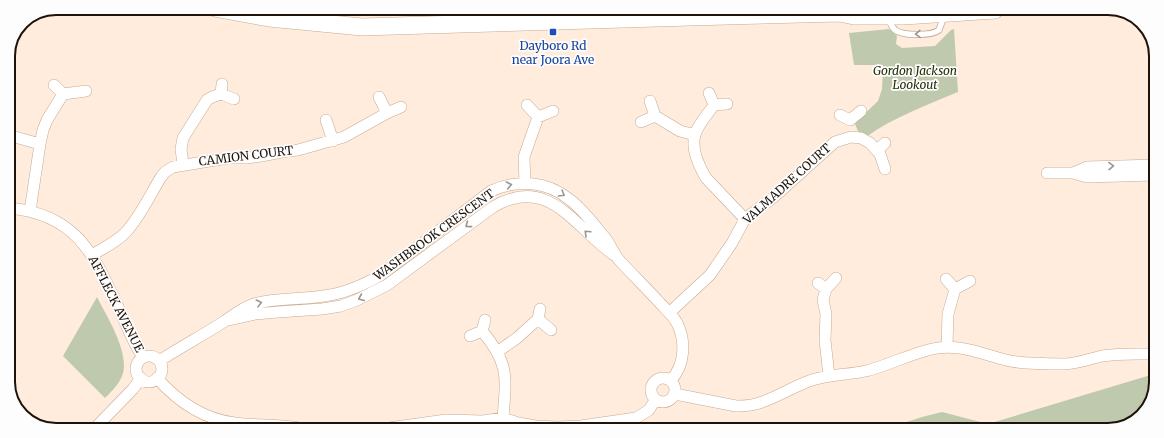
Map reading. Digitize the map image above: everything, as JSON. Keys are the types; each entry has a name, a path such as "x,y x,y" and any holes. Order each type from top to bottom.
{"main road":[{"path":"264,15 298,21 362,27 548,22 585,15"},
{"path":"292,15 298,21"},
{"path":"852,15 876,15"}],"street":[{"path":"54,85 63,94"},
{"name":"CAMION COURT","path":"183,164 181,149 183,138 207,100 221,89 234,98"},
{"path":"63,94 86,91"},
{"path":"708,93 714,105"},
{"path":"30,211 40,144 47,120 63,94"},
{"path":"379,97 387,113"},
{"path":"650,101 655,116 680,131 695,136"},
{"path":"714,105 727,104"},
{"path":"527,105 538,117"},
{"path":"714,105 697,130 695,136 696,154 706,178 745,219"},
{"name":"CAMION COURT","path":"92,255 126,232 165,172 173,167 183,164 228,158 247,158 287,150 298,150 333,141 401,107"},
{"path":"525,183 524,157 538,117 553,111"},
{"path":"861,111 845,118 851,136 861,138 881,147 882,160 885,169"},
{"path":"640,122 655,116"},
{"path":"326,120 333,141"},
{"name":"VALMADRE COURT","path":"669,313 710,275 732,243 745,219 775,196 830,145 851,136"},
{"path":"15,137 40,144"},
{"path":"1047,174 1073,172 1087,167 1149,165"},
{"path":"1073,172 1087,178 1149,175"},
{"name":"WASHBROOK CRESCENT","path":"159,360 225,321 239,310 254,304 269,301 330,296 365,284 381,275 491,191 501,186 525,183 544,186 569,198 607,240 618,258 676,322 683,342 683,352 678,370 671,380"},
{"name":"WASHBROOK CRESCENT","path":"225,321 255,314 322,309 341,306 357,300 387,285 493,207 504,200 514,197 537,197 556,205 601,247 618,258"},
{"name":"AFFLECK AVENUE","path":"15,209 30,211 56,220 78,237 92,255 143,357"},
{"path":"829,376 825,340 826,314 822,286 836,278"},
{"path":"946,279 955,289"},
{"path":"947,346 948,314 955,289 970,281"},
{"path":"497,352 518,338 539,314 550,330"},
{"path":"470,336 483,326 502,362 505,376 503,418"},
{"path":"675,394 736,406 758,404 803,383 829,376 865,371 889,365 932,349 947,346 961,348 1008,361 1064,364 1111,355 1149,354"},
{"path":"152,356 159,360 162,372 157,378 149,381 141,378 137,371 137,367 138,363 143,357 152,356"},
{"path":"100,423 133,389 141,378"},
{"path":"157,378 170,393 191,409 216,423"},
{"path":"663,378 671,380 675,387 675,394 670,401 663,403 655,400 651,393 651,389 655,381 663,378"},
{"path":"602,423 636,418 649,410 655,400"},
{"path":"436,423 446,420 483,421 503,418 518,423"}],"green space":[{"name":"Gordon Jackson Lookout","path":"889,29 897,36 896,44 902,48 935,46 951,30 954,29 958,92 899,117 866,137 858,131 855,124 878,101 882,89 883,65 854,65 849,33"},
{"path":"97,297 117,336 121,347 124,367 121,379 105,398 63,356"},
{"path":"1149,376 1149,388 1144,403 1135,413 1119,422 991,423"},
{"path":"942,412 984,423 904,423"}],"place":[{"name":"Dayboro Rd near Joora Ave","path":"553,32"}]}
